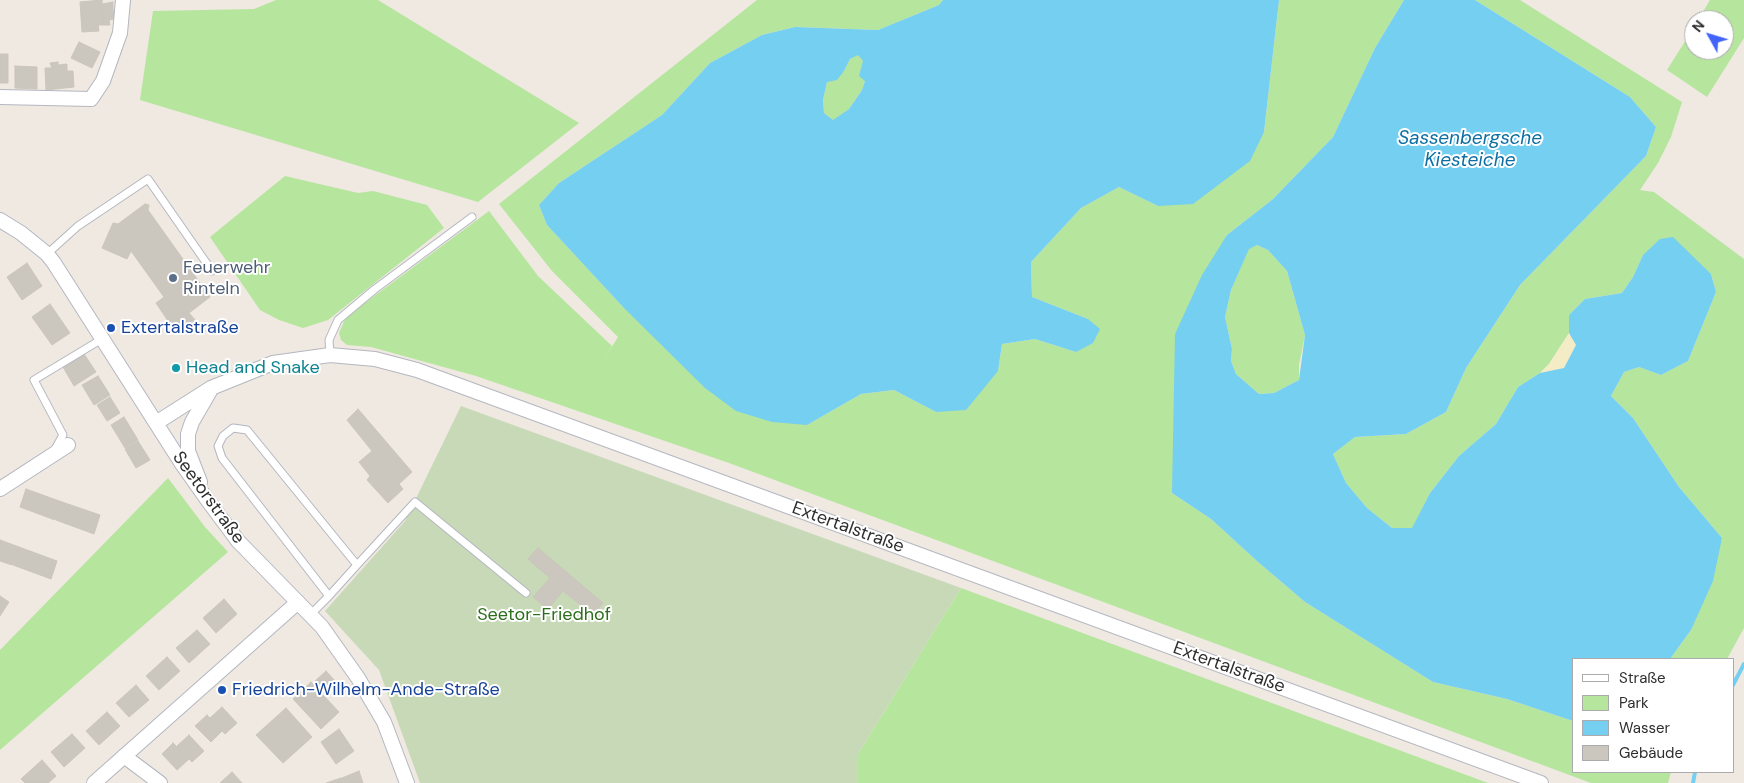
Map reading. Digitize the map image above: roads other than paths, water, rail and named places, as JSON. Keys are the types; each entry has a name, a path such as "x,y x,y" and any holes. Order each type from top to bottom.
{"street":[{"path":"0,97 91,98 103,81 120,34 123,0"},
{"name":"Seetorstraße","path":"0,220 21,233 47,254 182,464 206,498 238,541 322,628 358,678 384,722 406,783"},
{"name":"Extertalstraße","path":"156,423 212,388 273,364 330,355 375,359 417,370 1541,783"},
{"path":"206,498 188,451 188,434 192,422 212,388"},
{"path":"0,489 68,445"},
{"path":"94,783 298,602"},
{"path":"124,756 160,783"}],"lane":[{"path":"47,254 78,226 148,179 212,271"},
{"path":"330,355 329,340 338,320 472,217"},
{"path":"50,456 63,435 34,380 102,339"},
{"path":"329,596 222,458 218,446 223,436 233,428 247,430 357,565"},
{"path":"310,615 415,502 526,593"}],"water":[{"path":"943,0 1279,0 1264,132 1250,161 1193,204 1158,206 1119,187 1081,208 1031,262 1032,297 1088,319 1100,329 1093,343 1076,352 1035,339 1002,344 998,371 966,410 936,412 894,390 861,394 807,425 772,422 736,411 705,388 623,307 547,225 539,205 559,183 662,115 710,63 762,35 795,27 878,30 939,5","holes":["858,55 863,61 859,76 865,81 862,90 849,109 833,120 824,113 823,100 827,82 837,80 850,59"]},
{"name":"Sassenbergsche Kiesteiche","path":"1404,0 1475,0 1630,97 1656,127 1646,156 1520,285 1466,368 1446,412 1406,434 1355,437 1333,454 1346,483 1367,508 1392,528 1412,528 1430,493 1459,456 1496,424 1518,387 1540,373 1564,368 1576,345 1569,333 1569,315 1585,299 1622,293 1633,277 1643,255 1660,239 1673,237 1711,274 1716,292 1688,361 1661,375 1639,367 1624,372 1611,396 1633,418 1679,487 1722,538 1713,581 1691,630 1671,658 1572,658 1572,721 1507,699 1433,682 1305,602 1211,519 1172,493 1175,334 1202,275 1227,235 1273,199 1333,137 1375,48","holes":["1257,245 1268,250 1287,271 1305,335 1299,380 1274,393 1259,394 1236,374 1231,361 1232,349 1225,317 1231,290 1249,249"]}],"waterway":[{"path":"1734,683 1744,664"},
{"path":"1693,783 1695,773"}],"place":[{"name":"Feuerwehr Rinteln","path":"173,278"},
{"name":"Extertalstraße","path":"111,328"},
{"name":"Head and Snake","path":"176,368"},
{"name":"Friedrich-Wilhelm-Ande-Straße","path":"222,690"}],"park label":[{"name":"Seetor-Friedhof","path":"544,615"}]}
